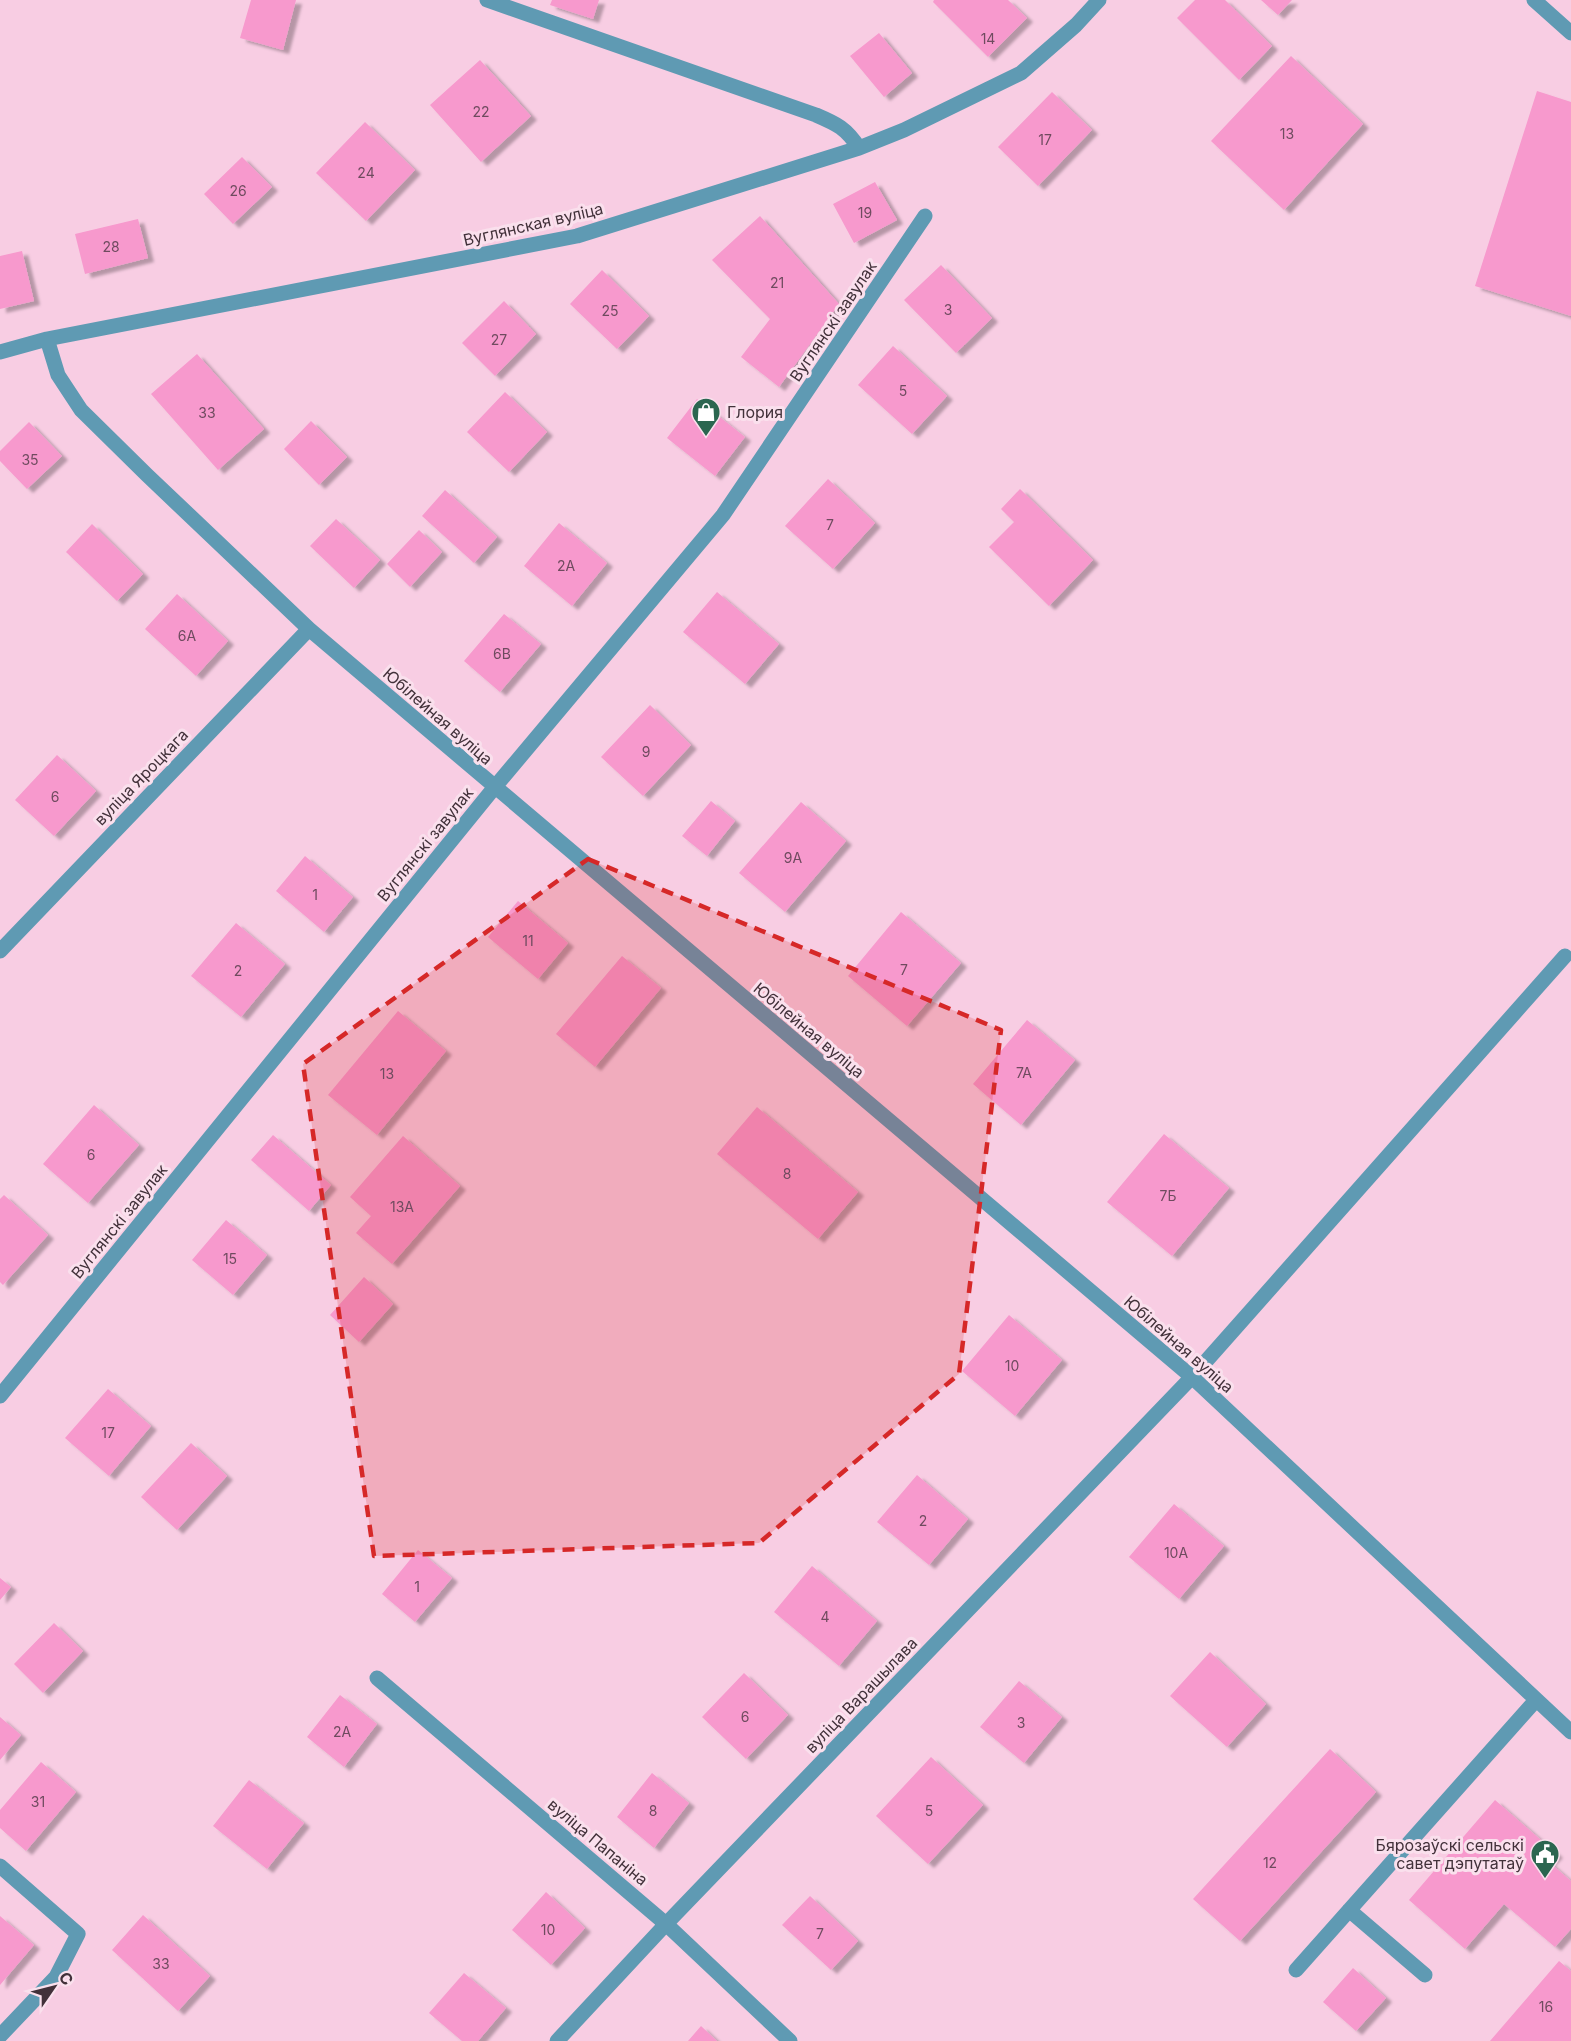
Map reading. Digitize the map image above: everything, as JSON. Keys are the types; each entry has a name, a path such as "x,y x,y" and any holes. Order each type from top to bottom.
{"street":[{"path":"487,0 824,118 838,125 850,135 859,148"},
{"name":"Вуглянская вуліца","path":"0,352 47,339 577,236 859,148 904,130 1021,73 1076,25 1099,0"},
{"path":"1534,0 1571,33"},
{"name":"Вуглянскі завулак","path":"0,1396 494,788 723,515 925,216"},
{"name":"Юбілейная вуліца","path":"47,339 58,375 81,410 309,628 494,788 1192,1377 1571,1732"},
{"name":"вуліца Яроцкага","path":"0,951 309,628"},
{"name":"вуліца Варашылава","path":"557,2041 666,1924 1192,1377 1565,956"},
{"name":"вуліца Папаніна","path":"377,1678 666,1924 790,2041"},
{"path":"1296,1970 1536,1700"},
{"path":"0,1866 78,1934 56,1977 0,2036"},
{"path":"1349,1911 1425,1975"}],"highlighted area":[{"path":"588,859 1001,1030 959,1374 759,1543 374,1556 303,1064"}],"building":[{"path":"251,0 296,0 283,50 240,38"},
{"path":"552,0 599,0 593,19 550,5"},
{"path":"934,0 1008,0 1027,18 988,57 933,2"},
{"path":"1195,0 1225,0 1272,46 1239,80 1177,18"},
{"path":"1261,0 1292,0 1278,15"},
{"path":"879,33 912,73 884,97 850,56"},
{"path":"1291,56 1363,124 1284,210 1211,141"},
{"path":"480,60 531,116 481,162 430,105"},
{"path":"1537,91 1571,102 1571,316 1475,286"},
{"path":"1052,92 1092,130 1038,186 998,147"},
{"path":"365,122 415,170 366,221 316,173"},
{"path":"242,157 272,187 233,224 204,194"},
{"path":"875,182 897,220 854,243 833,204"},
{"path":"760,216 839,304 779,387 741,357 770,319 712,260"},
{"path":"138,219 148,258 85,274 75,234"},
{"path":"22,251 34,301 0,309 0,256"},
{"path":"941,265 992,318 956,353 904,300"},
{"path":"602,270 649,316 617,349 570,304"},
{"path":"504,301 536,334 495,376 462,343"},
{"path":"893,346 947,396 912,434 858,385"},
{"path":"197,354 264,429 218,470 151,394"},
{"path":"505,392 547,432 509,472 467,432"},
{"name":"Глория","path":"697,399 745,437 715,476 667,438"},
{"path":"311,421 347,457 319,485 284,449"},
{"path":"29,422 62,456 27,489 0,461 0,451"},
{"path":"828,479 875,523 833,569 785,526"},
{"path":"1020,489 1093,560 1049,606 989,547 1014,522 1001,509"},
{"path":"445,490 497,537 474,563 422,516"},
{"path":"336,519 380,560 354,588 310,546"},
{"path":"559,523 607,563 572,606 524,566"},
{"path":"92,524 143,574 117,601 66,552"},
{"path":"419,530 442,552 410,587 387,564"},
{"path":"717,592 779,644 745,684 683,632"},
{"path":"177,594 228,641 196,676 145,629"},
{"path":"504,614 541,644 500,692 464,661"},
{"path":"650,705 691,745 643,796 601,757"},
{"path":"57,755 96,791 54,836 15,800"},
{"path":"711,801 735,821 707,856 682,836"},
{"path":"801,802 846,841 785,912 739,873"},
{"path":"305,856 353,897 324,932 276,891"},
{"path":"518,901 568,943 538,979 488,937"},
{"path":"901,912 961,963 907,1026 848,976"},
{"path":"236,923 285,964 241,1017 191,976"},
{"path":"622,956 661,988 595,1067 556,1034"},
{"path":"398,1011 446,1051 377,1135 328,1095"},
{"path":"1027,1020 1075,1060 1021,1125 973,1084"},
{"path":"94,1105 139,1145 88,1203 43,1164"},
{"path":"757,1107 858,1192 818,1239 717,1154"},
{"path":"1164,1134 1229,1188 1172,1256 1107,1202"},
{"path":"273,1135 331,1185 309,1211 251,1160"},
{"path":"403,1136 460,1186 392,1264 356,1233 371,1216 350,1197"},
{"path":"4,1195 48,1235 3,1285 0,1282 0,1199"},
{"path":"226,1220 267,1255 233,1295 192,1260"},
{"path":"364,1277 393,1304 359,1342 330,1315"},
{"path":"1009,1315 1062,1360 1015,1416 962,1371"},
{"path":"108,1389 151,1426 109,1476 65,1438"},
{"path":"191,1443 227,1476 177,1530 141,1497"},
{"path":"917,1475 968,1519 929,1565 877,1522"},
{"path":"1174,1504 1224,1546 1179,1599 1129,1557"},
{"path":"418,1550 452,1578 415,1622 382,1594"},
{"path":"812,1566 877,1621 839,1666 774,1612"},
{"path":"0,1578 11,1587 0,1600"},
{"path":"54,1623 83,1651 43,1693 14,1664"},
{"path":"1210,1652 1266,1704 1227,1747 1170,1696"},
{"path":"744,1673 788,1715 746,1759 702,1717"},
{"path":"1019,1681 1062,1717 1024,1763 980,1727"},
{"path":"340,1695 377,1724 344,1767 307,1737"},
{"path":"0,1717 21,1735 0,1760"},
{"path":"1330,1749 1376,1792 1240,1941 1193,1899"},
{"path":"931,1757 983,1805 928,1864 876,1816"},
{"path":"41,1762 76,1792 26,1851 0,1828 0,1810"},
{"path":"652,1773 689,1803 654,1848 617,1817"},
{"path":"249,1780 304,1823 267,1869 213,1826"},
{"path":"1495,1800 1557,1854 1549,1862 1571,1881 1571,1929 1555,1947 1504,1904 1465,1949 1409,1900"},
{"path":"546,1892 585,1928 551,1965 512,1930"},
{"path":"810,1896 858,1941 831,1970 782,1925"},
{"path":"143,1915 210,1976 178,2011 112,1950"},
{"path":"0,1916 34,1945 0,1985"},
{"path":"1559,1961 1571,1971 1571,2041 1490,2041"},
{"path":"1353,1968 1386,1998 1356,2031 1323,2002"},
{"path":"464,1973 506,2008 478,2041 462,2041 429,2013"},
{"path":"701,2026 717,2041 688,2041"}],"place":[{"name":"Глория","path":"706,438"},
{"name":"Бярозаўскі сельскі савет дэпутатаў","path":"1545,1880"}]}
